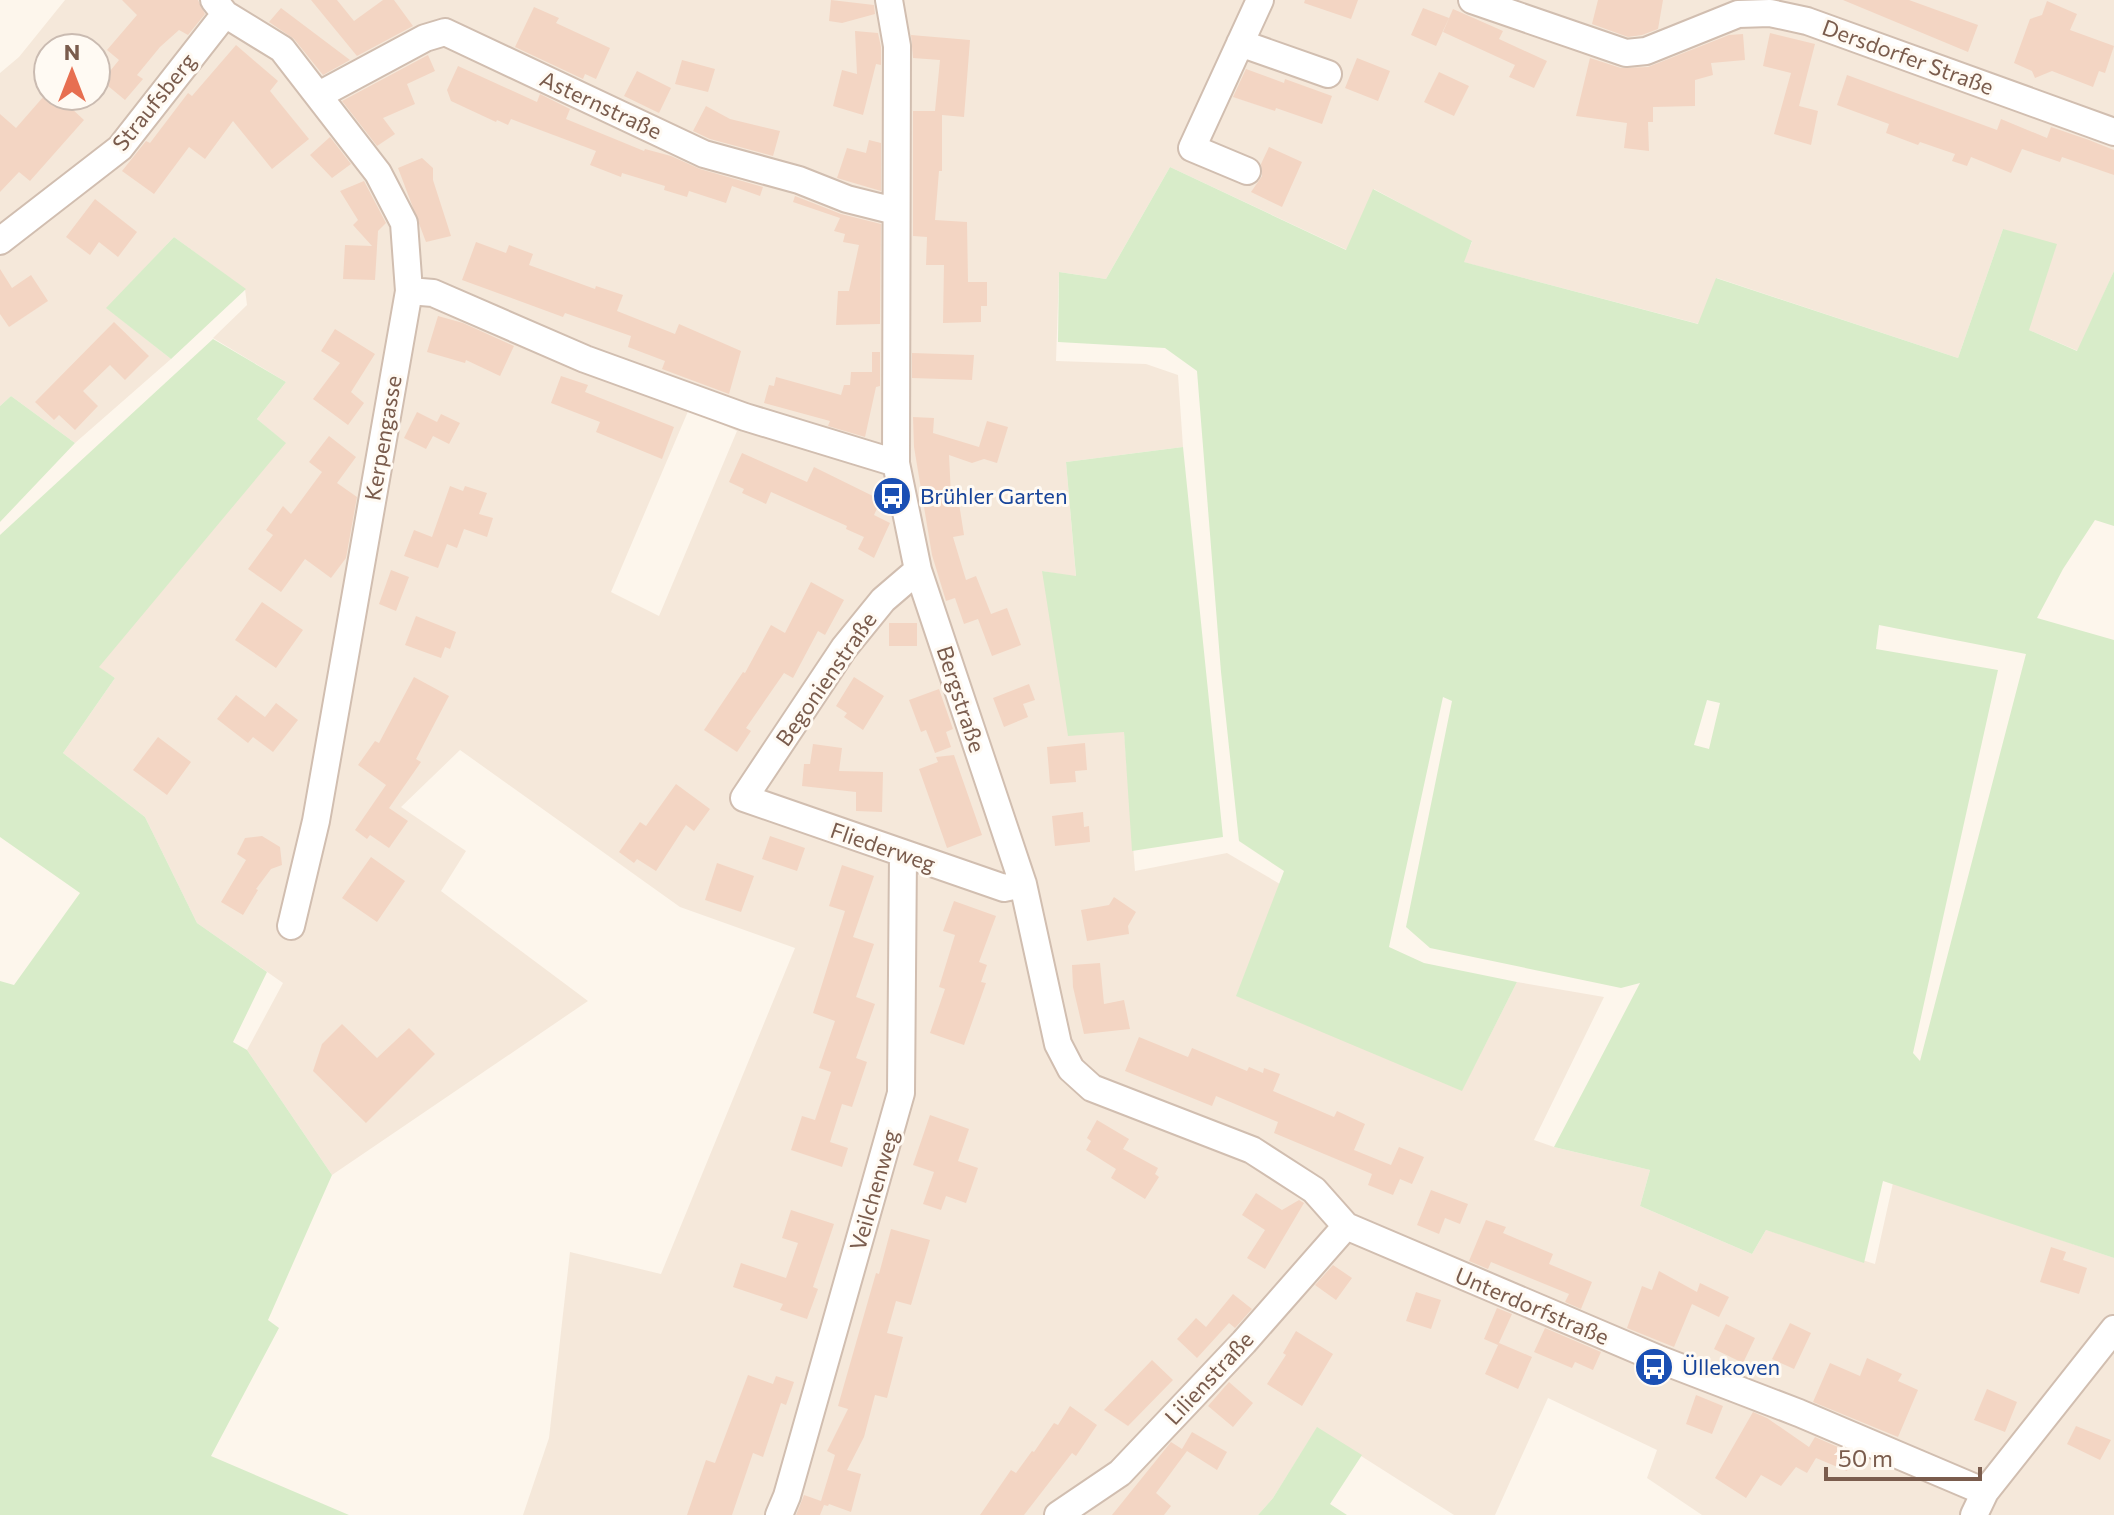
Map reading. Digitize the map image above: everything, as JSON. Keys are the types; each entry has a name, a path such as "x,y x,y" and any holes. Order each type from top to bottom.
{"street":[{"name":"Bergstraße","path":"889,0 897,46 896,463 918,570 1023,884 1058,1044 1071,1069 1092,1088 1252,1150 1314,1190 1346,1226"},
{"path":"1247,171 1192,148 1260,0"},
{"name":"Dersdorfer Straße","path":"1472,0 1626,53 1646,51 1738,14 1770,13 1807,21 2114,132"},
{"name":"Kerpengasse","path":"220,7 282,49 378,173 404,223 409,291 316,821 291,926"},
{"name":"Straufsberg","path":"0,241 120,148 220,7"},
{"name":"Asternstraße","path":"319,95 425,38 445,32 704,154 895,211"},
{"path":"1240,43 1328,74"},
{"path":"409,291 433,293 585,359 745,417 896,463"},
{"name":"Begonienstraße","path":"744,798 844,648 883,600 918,570"},
{"name":"Fliederweg","path":"744,798 1004,888 1023,884"},
{"name":"Veilchenweg","path":"779,1515 787,1496 901,1093 903,855"},
{"name":"Unterdorfstraße","path":"1346,1226 1647,1354 1799,1413 1980,1504"},
{"name":"Lilienstraße","path":"1058,1515 1120,1473 1244,1342 1346,1226"},
{"path":"1980,1504 2114,1329"}],"shaded area":[{"path":"65,0 2114,0 2114,271 2078,351 2029,330 2003,229 1958,358 1717,278 1699,324 1463,262 1472,242 1374,189 1347,250 1170,167 1106,279 1059,272 1056,361 1146,364 1178,375 1183,447 1066,462 1076,577 1042,571 1124,731 1135,871 1227,853 1280,884 1237,995 1462,1090 1517,982 1604,997 1534,1140 1650,1170 1640,1206 1752,1254 1766,1230 1875,1264 1893,1183 2114,1258 2114,1515 1702,1515 1647,1478 1657,1450 1548,1398 1495,1515 1454,1515 1317,1428 1273,1498 1258,1515 523,1515 549,1438 570,1252 661,1274 795,948 680,907 460,750 401,807 466,851 441,891 588,1001 332,1175 247,1050 283,983 197,923 145,817 63,753 115,678 98,667 285,443 257,419 286,382 213,338 247,305 245,289 174,237 107,308 171,359 75,443 11,396 0,406 0,73 32,41 32,112 112,112 112,32 39,32","holes":["689,409 737,431 659,616 611,592"]}],"green space":[{"path":"1170,167 1346,250 1373,189 1472,241 1464,262 1698,324 1716,278 1958,358 2003,229 2057,244 2029,330 2077,351 2114,271 2114,526 2095,520 2063,569 2037,618 2114,640 2114,1258 1883,1181 1864,1263 1766,1230 1752,1254 1640,1206 1650,1170 1554,1147 1640,983 1621,988 1430,948 1406,927 1452,701 1443,697 1389,947 1424,963 1517,982 1462,1091 1236,996 1284,871 1239,841 1221,672 1197,371 1165,348 1058,342 1059,272 1106,279","holes":["1879,625 2026,654 1920,1061 1913,1053 1998,670 1876,649","1707,700 1720,703 1709,749 1694,745"]},
{"path":"174,237 246,289 171,359 106,308"},
{"path":"213,339 286,382 257,419 286,443 99,667 115,678 63,753 145,817 197,923 267,972 233,1042 247,1050 332,1175 268,1320 279,1328 211,1456 349,1515 0,1515 0,981 14,985 80,893 0,837 0,535"},
{"path":"11,396 75,443 0,522 0,406"},
{"path":"1183,447 1223,837 1132,851 1124,732 1068,736 1042,571 1076,576 1066,462"},
{"path":"1317,1427 1362,1455 1330,1504 1347,1515 1258,1515 1273,1498"}],"building":[{"path":"122,0 198,0 205,14 188,35 179,30 160,47 137,75 143,79 125,100 112,89 112,69 119,60 112,54 112,44 137,15"},
{"path":"311,0 337,0 354,21 383,0 394,0 413,26 357,56"},
{"path":"831,0 874,5 875,14 842,23 829,21"},
{"path":"1305,0 1358,0 1351,19 1304,3"},
{"path":"1598,0 1663,0 1658,29 1628,37 1592,24"},
{"path":"1843,0 1909,0 1978,25 1968,52"},
{"path":"2047,1 2077,14 2070,30 2114,46 2105,73 2099,71 2093,87 2052,71 2035,78 2032,71 2014,63 2030,19 2042,15"},
{"path":"534,7 559,18 556,23 610,48 596,79 585,74 583,79 515,47"},
{"path":"281,8 350,60 323,75 294,39 269,22"},
{"path":"1423,8 1449,18 1436,46 1411,35"},
{"path":"1453,9 1503,31 1499,39 1547,61 1534,88 1509,77 1515,65 1443,32"},
{"path":"855,31 878,33 881,47 881,65 876,64 863,115 833,106 842,70 857,74"},
{"path":"1770,33 1815,44 1799,106 1818,111 1811,145 1774,134 1791,73 1763,66"},
{"path":"1743,34 1745,60 1711,63 1713,75 1695,80 1695,106 1653,107 1653,122 1648,122 1649,151 1624,148 1627,123 1576,116 1590,58 1621,68 1648,67 1729,35"},
{"path":"911,35 970,40 964,117 942,115 942,171 939,171 935,220 967,222 968,282 987,282 987,306 981,306 981,322 943,323 944,265 926,265 927,237 913,236 913,111 935,111 940,60 913,58"},
{"path":"236,45 278,81 270,91 309,139 272,169 233,121 205,159 189,147 154,194 122,171 146,141 150,143 188,93 192,96"},
{"path":"428,55 435,71 407,84 415,104 383,118 395,134 377,146 342,101"},
{"path":"1357,58 1390,71 1378,101 1345,88"},
{"path":"682,60 715,69 708,92 675,84"},
{"path":"458,66 537,102 540,94 570,109 566,119 644,151 671,156 700,169 763,187 760,196 732,186 726,203 689,191 687,197 664,190 665,186 622,173 621,177 590,165 596,151 511,119 508,125 496,122 451,101 447,90"},
{"path":"1246,69 1332,96 1322,124 1233,97"},
{"path":"637,71 671,88 659,113 624,96"},
{"path":"1439,72 1469,86 1454,116 1424,102"},
{"path":"1847,75 1997,130 2001,119 2047,138 2051,127 2089,140 2114,150 2114,175 2062,157 2060,162 2022,149 2011,173 1971,157 1967,166 1952,161 1955,154 1886,133 1889,124 1837,105"},
{"path":"706,106 730,119 780,131 773,156 710,139 693,131"},
{"path":"32,110 75,112 84,120 30,181 19,172 0,192 0,114 16,128"},
{"path":"330,137 351,164 332,178 310,155"},
{"path":"869,140 881,143 881,191 837,178 847,148 866,153"},
{"path":"1269,147 1302,162 1282,207 1251,192 1262,176 1261,164"},
{"path":"422,158 433,168 433,180 451,236 426,242 398,168"},
{"path":"364,181 386,223 378,231 375,280 343,279 345,245 372,246 353,225 358,220 340,191"},
{"path":"795,196 841,214 881,224 880,324 836,325 838,291 849,291 859,245 843,242 845,234 834,231 840,218 793,202"},
{"path":"95,199 137,232 118,257 99,242 90,255 66,237"},
{"path":"476,242 506,253 509,245 533,254 529,265 595,289 596,286 623,295 617,311 675,334 679,324 741,351 729,394 662,369 665,361 628,347 631,336 565,313 563,317 462,280"},
{"path":"0,269 12,288 31,275 48,301 9,327 0,314"},
{"path":"438,316 463,323 514,346 500,376 466,360 465,363 427,352"},
{"path":"114,322 149,356 125,380 110,365 83,391 98,406 75,430 59,415 54,420 35,402"},
{"path":"335,329 375,354 351,392 364,403 348,425 313,399 340,363 321,351"},
{"path":"872,352 880,352 880,386 876,387 865,437 828,426 830,421 764,403 769,385 774,386 776,377 841,395 844,385 850,385 851,372 872,372"},
{"path":"912,353 974,355 972,380 912,378"},
{"path":"561,376 588,385 585,392 674,427 662,459 596,432 600,422 551,403"},
{"path":"417,412 437,422 441,414 460,423 449,444 433,436 426,449 404,438"},
{"path":"913,417 934,418 933,433 979,447 987,421 1008,427 997,463 984,459 972,463 949,455 951,496 958,497 964,535 953,537 966,580 976,576 991,614 1007,608 1021,645 992,656 978,619 964,624 955,598 946,601 932,555 914,447"},
{"path":"329,436 356,457 337,483 357,497 346,558 331,578 305,559 281,592 248,569 273,535 266,530 283,506 291,514 322,472 309,462"},
{"path":"742,453 807,482 814,467 881,500 874,515 890,523 874,558 858,549 864,537 846,529 847,526 771,492 766,504 742,493 744,489 729,482"},
{"path":"450,486 463,491 465,486 487,493 479,514 493,518 487,537 464,529 457,548 447,544 438,568 404,556 414,530 432,537"},
{"path":"391,570 409,577 396,611 379,604"},
{"path":"811,582 844,600 825,635 818,631 793,678 784,673 746,728 751,731 737,752 704,730 745,673 771,625 785,633"},
{"path":"262,602 303,630 276,668 235,640"},
{"path":"416,616 456,632 450,649 445,647 441,658 405,645"},
{"path":"889,623 917,623 917,646 889,646"},
{"path":"414,677 449,696 416,759 421,762 389,808 408,821 389,848 370,835 367,839 355,830 386,785 358,765 375,741 379,743"},
{"path":"854,677 884,696 863,730 844,717 847,713 836,706"},
{"path":"1029,684 1035,700 1023,704 1028,717 1004,727 993,698"},
{"path":"939,689 953,729 946,732 951,747 935,753 926,730 921,732 909,700"},
{"path":"236,695 265,717 276,703 298,720 273,752 253,737 248,743 217,719"},
{"path":"158,737 191,762 167,795 133,770"},
{"path":"1085,743 1087,770 1075,771 1076,782 1050,784 1047,747"},
{"path":"813,744 842,748 839,771 883,772 882,812 856,811 856,792 802,786 804,764 810,764"},
{"path":"954,755 982,835 947,848 919,769 938,762 936,757"},
{"path":"676,784 710,809 694,831 686,825 656,871 637,859 634,863 619,852 640,822 646,826"},
{"path":"1083,812 1084,827 1089,826 1090,842 1055,846 1052,816"},
{"path":"262,836 280,847 282,865 271,869 256,889 243,915 221,902 246,860 237,854 245,838"},
{"path":"770,836 805,848 797,871 762,859"},
{"path":"371,857 405,881 377,922 342,898"},
{"path":"717,863 754,876 741,912 705,900"},
{"path":"842,865 874,876 853,937 874,944 856,997 875,1004 856,1058 867,1062 852,1107 842,1104 830,1142 848,1148 842,1167 791,1150 802,1116 815,1120 831,1072 819,1068 835,1021 813,1013 845,911 829,906"},
{"path":"1114,897 1136,912 1128,926 1129,934 1087,941 1081,910 1109,905"},
{"path":"954,901 996,916 979,962 987,965 981,982 986,983 964,1045 930,1033 945,989 939,987 955,935 943,931"},
{"path":"1100,963 1104,1004 1124,1000 1130,1029 1084,1034 1073,987 1072,965"},
{"path":"342,1024 377,1058 409,1028 435,1054 366,1123 313,1071 322,1044"},
{"path":"1139,1037 1188,1057 1192,1048 1247,1071 1249,1067 1263,1073 1264,1068 1280,1074 1273,1091 1334,1117 1337,1111 1365,1124 1354,1150 1391,1165 1399,1147 1424,1157 1412,1184 1400,1179 1393,1195 1368,1185 1372,1174 1274,1133 1278,1122 1216,1096 1212,1106 1125,1071"},
{"path":"930,1115 969,1129 958,1161 978,1168 966,1203 946,1196 941,1210 923,1204 934,1172 913,1165"},
{"path":"1097,1120 1129,1139 1123,1149 1158,1168 1155,1174 1159,1177 1145,1199 1111,1178 1116,1169 1086,1150 1091,1141 1087,1138"},
{"path":"1431,1190 1468,1204 1460,1224 1445,1218 1439,1234 1417,1225"},
{"path":"1256,1193 1282,1210 1299,1200 1304,1203 1265,1269 1247,1258 1265,1230 1242,1215"},
{"path":"791,1210 834,1224 813,1287 818,1289 807,1319 780,1310 783,1304 733,1287 741,1263 786,1278 798,1243 782,1238"},
{"path":"1486,1220 1506,1227 1503,1233 1553,1254 1549,1264 1592,1282 1581,1309 1565,1302 1569,1294 1491,1262 1488,1269 1469,1261"},
{"path":"891,1229 930,1240 911,1305 896,1301 887,1333 903,1337 887,1398 875,1395 864,1437 847,1470 861,1474 851,1512 829,1504 824,1505 820,1515 796,1515 804,1495 821,1501 835,1455 827,1451 848,1409 838,1406"},
{"path":"2051,1247 2066,1252 2063,1260 2087,1268 2079,1294 2040,1282"},
{"path":"1333,1265 1352,1278 1336,1300 1315,1285"},
{"path":"1659,1271 1697,1292 1700,1283 1729,1297 1719,1317 1692,1304 1674,1347 1627,1328 1642,1286 1652,1290"},
{"path":"1416,1292 1441,1300 1431,1329 1406,1321"},
{"path":"1233,1294 1252,1309 1235,1328 1229,1323 1197,1358 1177,1339 1196,1318 1206,1327"},
{"path":"1497,1308 1512,1314 1498,1345 1484,1339"},
{"path":"1790,1323 1811,1333 1794,1369 1772,1359"},
{"path":"1726,1324 1755,1338 1743,1363 1714,1349"},
{"path":"1545,1328 1601,1352 1593,1370 1575,1362 1572,1368 1534,1352"},
{"path":"1296,1331 1333,1354 1302,1406 1267,1384 1286,1355 1283,1353"},
{"path":"1499,1343 1532,1357 1518,1389 1485,1374"},
{"path":"1867,1358 1902,1374 1898,1381 1918,1390 1898,1437 1813,1402 1830,1363 1860,1376"},
{"path":"1152,1360 1173,1380 1128,1426 1104,1410"},
{"path":"748,1375 773,1384 776,1376 794,1382 786,1405 781,1403 763,1457 753,1453 732,1515 687,1515 706,1460 715,1463"},
{"path":"1229,1382 1253,1403 1233,1427 1208,1406"},
{"path":"1987,1389 2017,1402 2005,1432 1974,1420"},
{"path":"1696,1395 1723,1406 1712,1434 1686,1424"},
{"path":"1070,1406 1097,1425 1076,1456 1072,1453 1024,1515 980,1515 1011,1470 1016,1473 1054,1423 1058,1425"},
{"path":"1753,1412 1809,1447 1815,1437 1854,1454 1847,1471 1816,1458 1807,1473 1796,1467 1781,1486 1761,1475 1746,1498 1715,1478"},
{"path":"2076,1426 2111,1440 2100,1460 2067,1444"},
{"path":"1192,1432 1227,1452 1217,1470 1187,1451 1156,1493 1171,1506 1164,1515 1112,1515 1171,1442 1182,1449"}],"place":[{"name":"Brühler Garten","path":"892,496"},
{"name":"Üllekoven","path":"1654,1367"}]}
